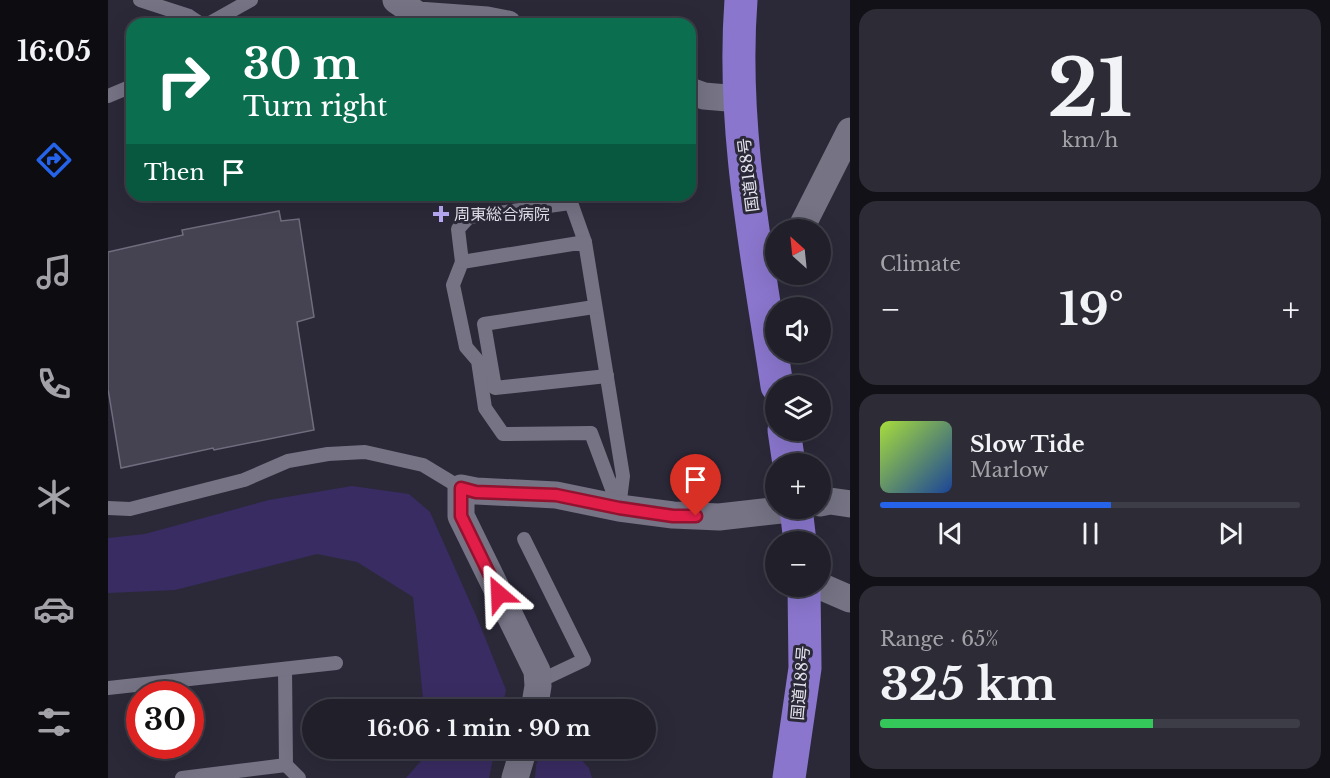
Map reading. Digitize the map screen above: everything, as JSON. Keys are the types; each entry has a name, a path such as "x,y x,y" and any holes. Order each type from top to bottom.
{"highway":[{"name":"国道188号","path":"741,0 737,48 739,99 765,235"},
{"name":"国道188号","path":"769,285 776,375"},
{"name":"国道188号","path":"789,778 805,668 804,597"}],"street":[{"path":"396,0 418,15 459,18"},
{"path":"696,93 739,99"},
{"path":"806,219 850,131"},
{"path":"536,699 537,671 461,516 461,488 476,492 556,495 673,516 719,517 765,512"},
{"path":"831,501 850,504"},
{"path":"831,591 850,599"},
{"path":"515,778 521,759"}],"lane":[{"path":"140,0 192,18"},
{"path":"219,18 251,0"},
{"path":"108,96 126,88"},
{"path":"558,201 469,217 458,229 462,262 453,285 466,347 478,361 485,408 503,434 591,433 619,508"},
{"path":"570,201 585,242 607,375 623,476 619,508"},
{"path":"462,262 585,242"},
{"path":"594,307 484,324 495,388 607,375"},
{"path":"108,508 130,509 244,480 288,461 328,454 365,452 423,465 461,488"},
{"path":"524,539 584,660 548,677 537,671"},
{"path":"108,688 336,663"},
{"path":"285,669 286,765 299,778"},
{"path":"182,778 286,765"}],"shaded area":[{"path":"352,486 409,494 430,512 506,690 504,699 423,699 413,597 357,562 317,554 175,590 108,593 108,538 145,534 269,500"},
{"path":"423,759 493,759 489,778 406,778"},
{"path":"538,759 580,759 589,768 592,778 535,778"}],"building":[{"path":"279,211 281,221 299,219 314,317 297,322 314,430 214,450 213,448 121,468 108,389 108,252 183,235 182,230"}],"place":[{"name":"周東総合病院","path":"441,214"}],"route":[{"path":"499,594 461,516 461,488 476,492 556,495 619,508 673,516 696,516"}]}
